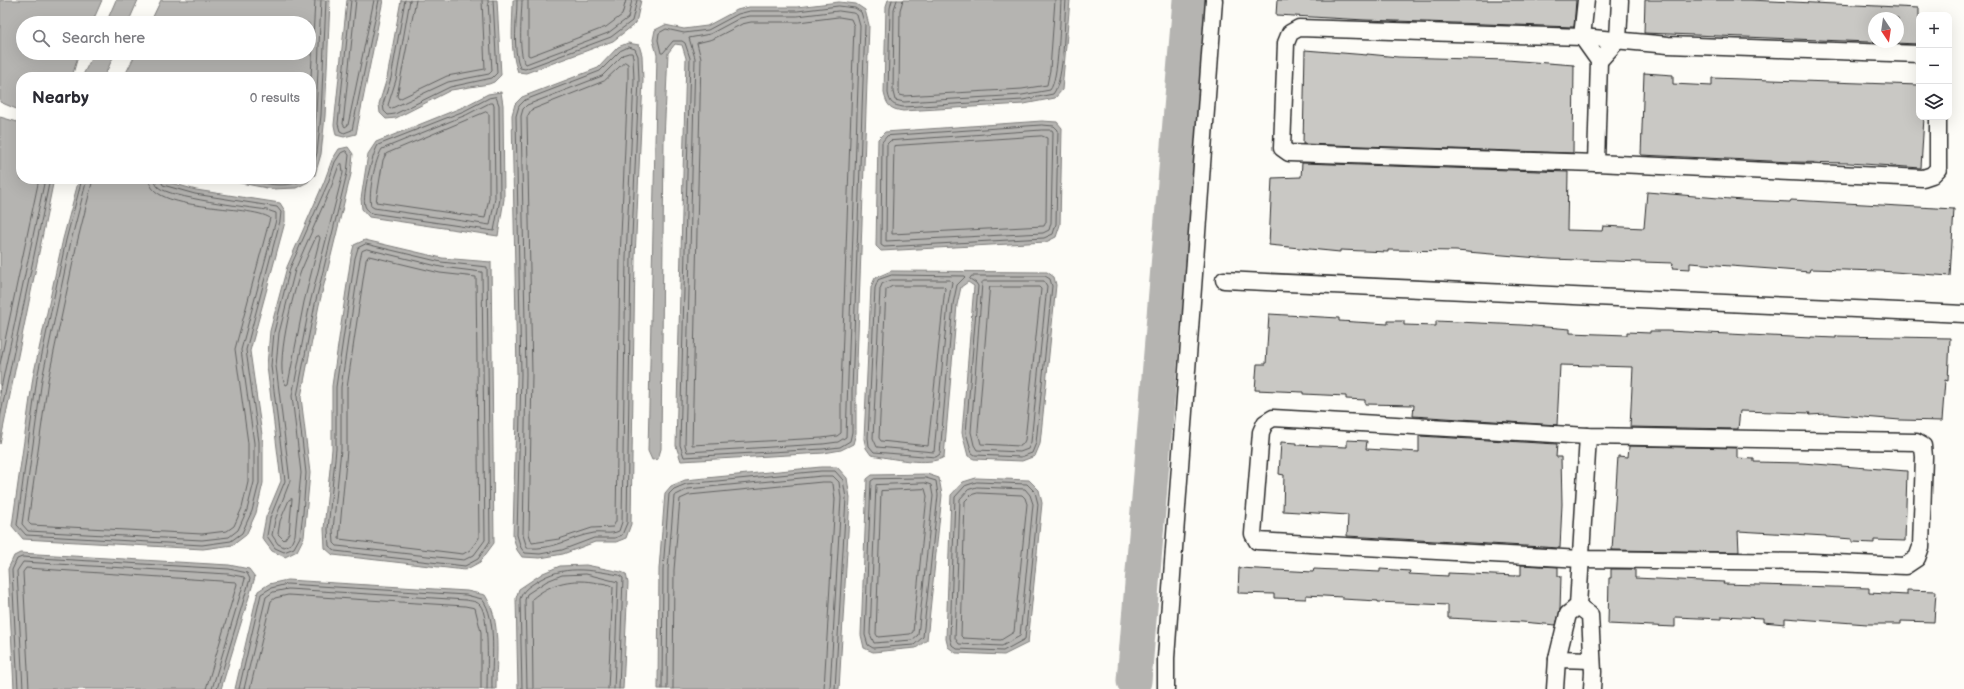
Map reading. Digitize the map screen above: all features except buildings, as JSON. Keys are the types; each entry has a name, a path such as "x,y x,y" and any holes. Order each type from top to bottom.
{"street":[{"path":"1166,689 1166,658 1214,0"},
{"path":"1586,0 1582,37 1599,61 1596,163"},
{"path":"1599,61 1618,40 1620,0"},
{"path":"1916,54 1668,44 1582,37 1299,28 1290,33 1286,43 1281,141 1282,148 1289,153 1596,163 1923,178 1932,175 1938,169 1938,120"},
{"path":"1224,280 1964,314"},
{"path":"1273,418 1588,436 1916,442 1923,446 1924,457 1921,547 1917,558 1905,566 1812,562 1581,559 1257,541 1253,534 1261,432 1265,423 1273,418"},
{"path":"1556,689 1557,659 1568,614 1578,606 1588,436"},
{"path":"1578,606 1590,615 1593,672 1592,689"},
{"path":"1557,659 1592,660"}],"water":[{"path":"0,0 102,0 95,16 16,16 16,60 77,60 73,72 16,72 16,109 0,102"},
{"path":"116,0 138,0 131,16 109,16"},
{"path":"161,0 330,0 325,116 321,154 316,172 316,72 126,72 132,60 316,60 316,16 153,16"},
{"path":"347,0 383,0 356,134 344,137 336,135 334,125"},
{"path":"401,0 497,0 501,75 494,82 489,84 451,90 396,118 386,119 380,113 379,104 387,78"},
{"path":"513,0 641,0 636,23 613,41 526,73 518,72 513,54"},
{"path":"888,0 1070,0 1062,90 1055,98 1024,104 903,111 892,108 886,101 884,93 886,6"},
{"path":"839,2 856,4 865,10 869,25 856,391 856,433 853,444 841,450 824,453 681,461 676,446 686,58 682,45 675,44 668,53 664,139 661,449 658,459 652,460 648,451 657,55 653,40 655,30 665,25 684,29 707,26 737,10 749,7 797,7"},
{"path":"628,43 639,45 642,55 643,80 635,258 631,524 626,538 616,542 595,542 563,554 540,558 522,557 517,550 513,536 517,374 512,115 515,104 522,97 598,68 618,47"},
{"path":"90,60 112,60 106,72 84,72"},
{"path":"501,92 503,105 504,199 498,236 369,217 362,209 361,199 368,154 376,142 463,107 488,94"},
{"path":"0,117 16,122 16,184 53,184 0,444"},
{"path":"1042,121 1057,122 1062,128 1060,225 1056,237 1046,242 881,251 876,246 878,139 885,132"},
{"path":"348,147 353,154 351,174 319,305 301,397 310,473 304,537 297,551 285,557 272,551 262,538 266,517 281,481 267,366 270,331 287,267 332,160 339,149"},
{"path":"78,184 175,184 196,190 280,203 285,211 285,222 250,351 263,442 263,483 256,513 246,535 233,545 203,549 23,539 12,526 33,377 63,239"},
{"path":"246,184 304,184 296,188 272,189"},
{"path":"365,240 442,258 491,262 494,543 480,562 465,570 333,555 325,548 324,529 332,449 332,386 351,257 354,245"},
{"path":"891,271 1047,272 1054,277 1056,285 1040,444 1035,456 1022,461 974,459 968,456 962,433 974,286 968,282 961,287 957,305 944,457 937,460 919,462 871,455 866,448 864,439 871,287 875,278"},
{"path":"821,467 837,467 847,478 850,498 839,689 658,689 659,569 665,493 671,486 685,480"},
{"path":"927,474 939,478 942,495 927,640 916,648 873,652 864,648 861,635 867,479 872,475"},
{"path":"976,478 1029,480 1039,490 1042,503 1028,643 1004,655 956,653 948,647 946,639 951,495 963,482"},
{"path":"20,553 229,565 249,569 255,577 221,689 14,689 8,569 14,556"},
{"path":"586,565 626,574 628,583 623,689 518,689 516,598 519,589 543,573 560,566"},
{"path":"287,580 467,591 485,595 494,616 496,628 496,689 235,689 258,591 269,584"}],"waterway":[{"path":"1134,681 1190,0"}]}
